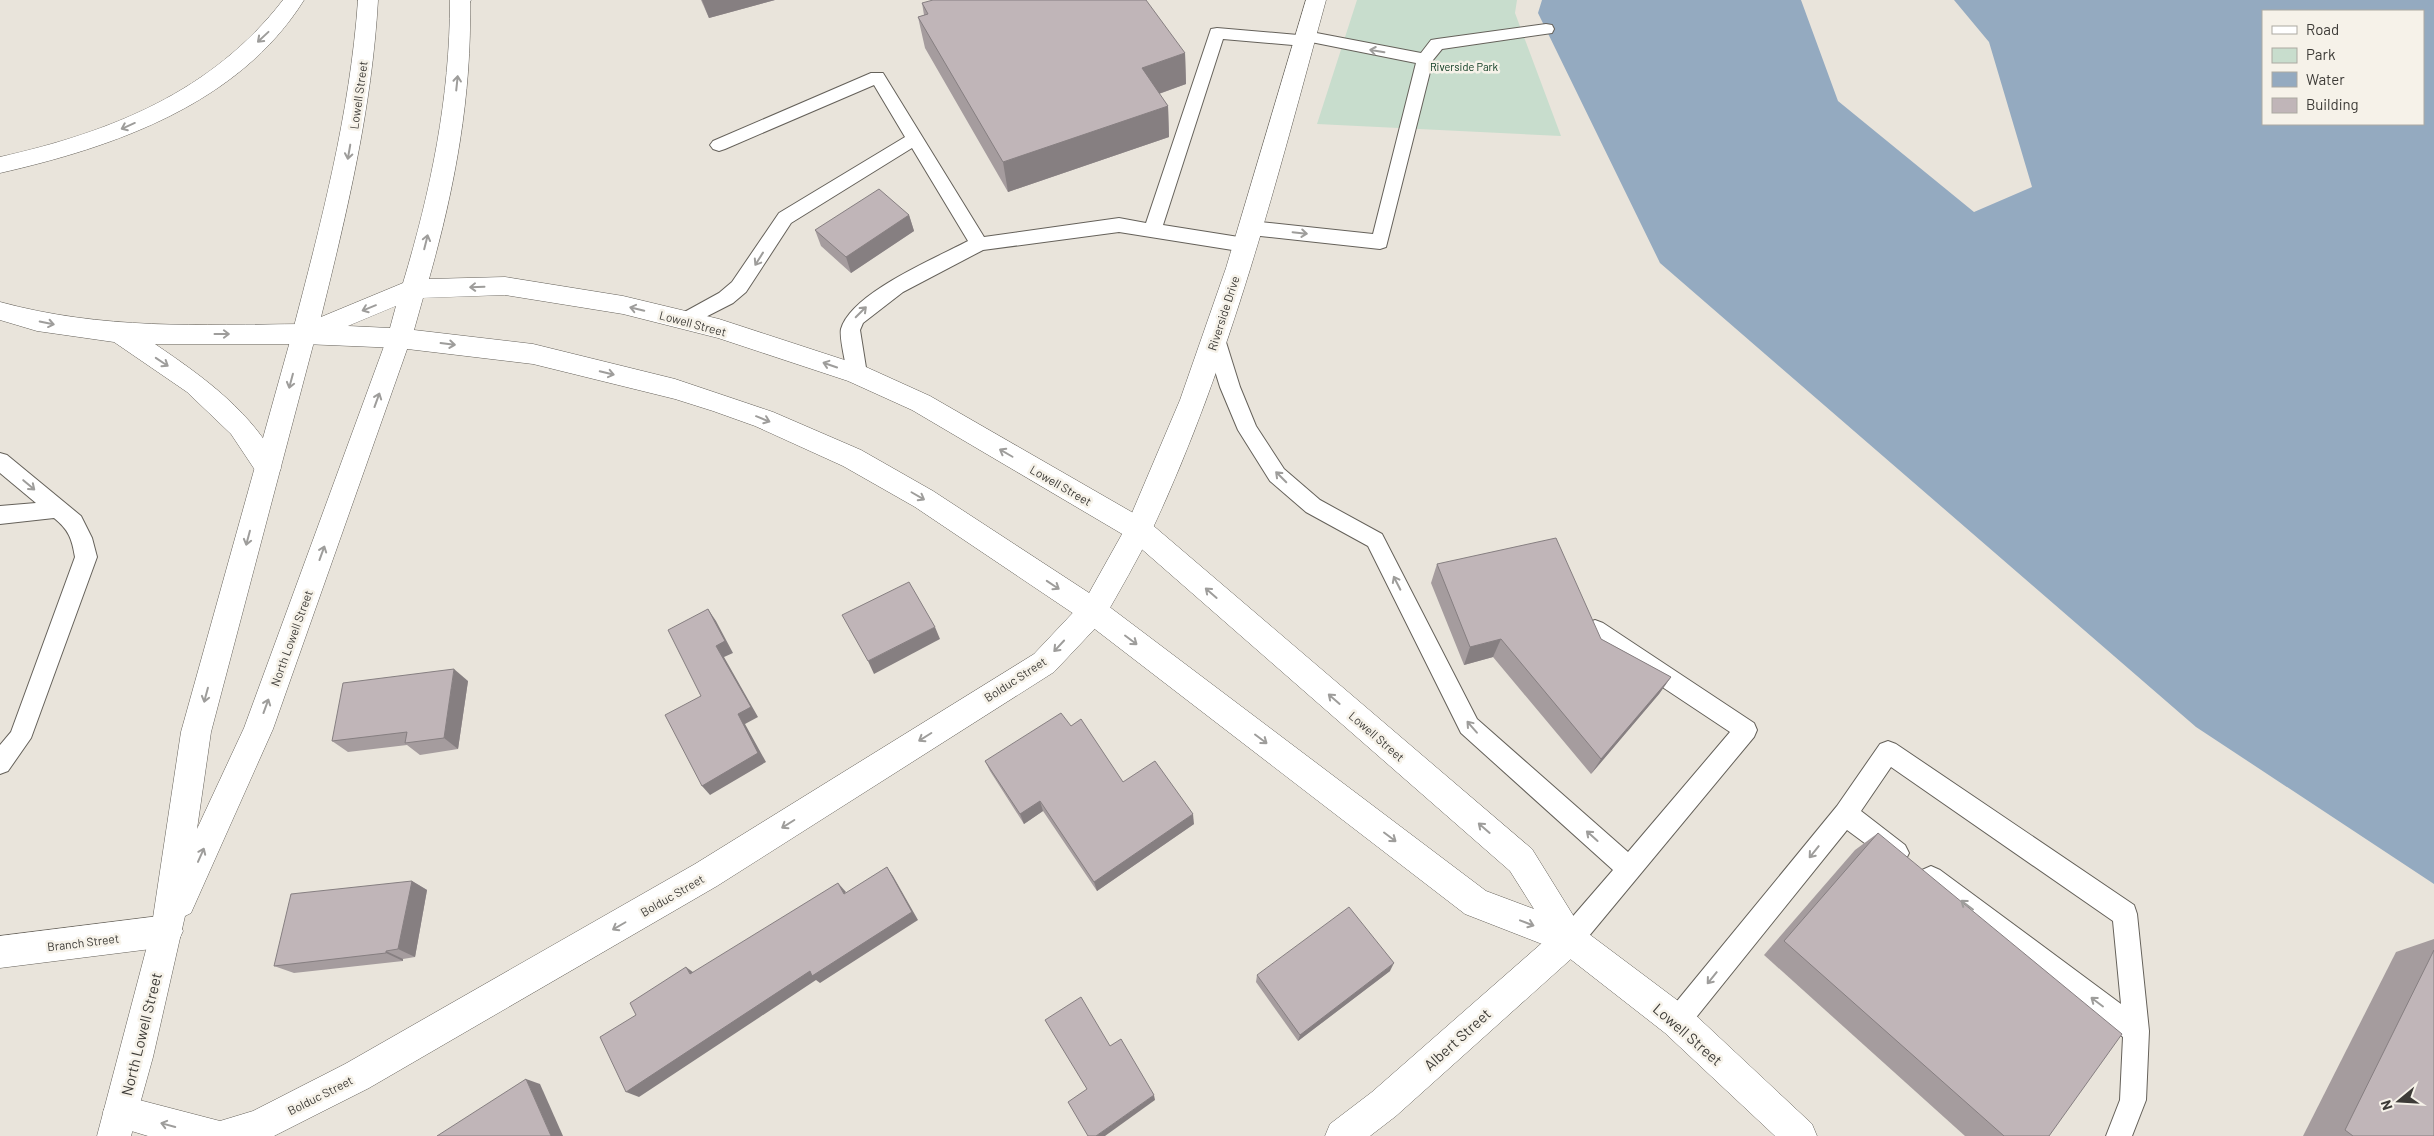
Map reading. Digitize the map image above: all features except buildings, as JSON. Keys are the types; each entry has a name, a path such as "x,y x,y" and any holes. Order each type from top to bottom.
{"main road":[{"path":"0,165 42,157 102,138 162,111 194,93 224,72 271,30 294,0"},
{"name":"Lowell Street","path":"304,334 348,160 361,84 368,0"},
{"name":"Riverside Drive","path":"1093,611 1139,530 1196,397 1248,237 1316,0"},
{"path":"399,338 414,289 448,143 460,48 460,1"},
{"name":"Lowell Street","path":"304,334 414,289 505,286 623,305 686,320 748,338 856,374 921,403 1139,530 1521,860 1570,939"},
{"path":"0,311 67,327 121,334 304,334"},
{"path":"121,334 196,385 240,427 268,468"},
{"name":"Lowell Street","path":"304,334 399,338 533,354 675,389 764,420 852,458 924,499 1093,611 1476,903 1570,939 1677,1021 1800,1136"},
{"name":"North Lowell Street","path":"117,1124 167,931 196,732 304,334"},
{"name":"North Lowell Street","path":"167,931 258,730 399,338"},
{"name":"Bolduc Street","path":"225,1136 258,1126 357,1076 706,875 1044,663 1093,611"},
{"name":"Branch Street","path":"0,952 167,931"},
{"name":"Albert Street","path":"1342,1136 1384,1104 1570,939"},
{"path":"117,1124 215,1136"}],"lane":[{"path":"856,374 850,330 856,318 866,308 896,287 979,244 1119,226 1152,231 1248,237 1380,242 1425,59 1437,44 1546,29"},
{"path":"1152,231 1217,33 1305,38 1425,59"},
{"path":"719,145 877,77 979,244"},
{"path":"686,320 726,298 739,287 785,218 914,139"},
{"path":"1215,339 1230,387 1248,430 1277,475 1313,506 1375,540 1469,726 1629,868"},
{"path":"0,461 74,522 82,538 86,556 20,738 0,763"},
{"path":"0,515 58,509"},
{"path":"1570,939 1746,730 1595,630"},
{"path":"1677,1021 1845,814 1888,752 2125,914 2136,1032 2133,1100 2119,1136"},
{"path":"1845,814 2136,1032"}],"green space":[{"name":"Riverside Park","path":"1357,0 1517,0 1515,13 1561,136 1317,124"}],"water":[{"path":"1542,0 1801,0 1838,101 1974,212 2032,187 1989,42 1954,0 2434,0 2434,884 2196,727 1660,263 1538,13"}]}
